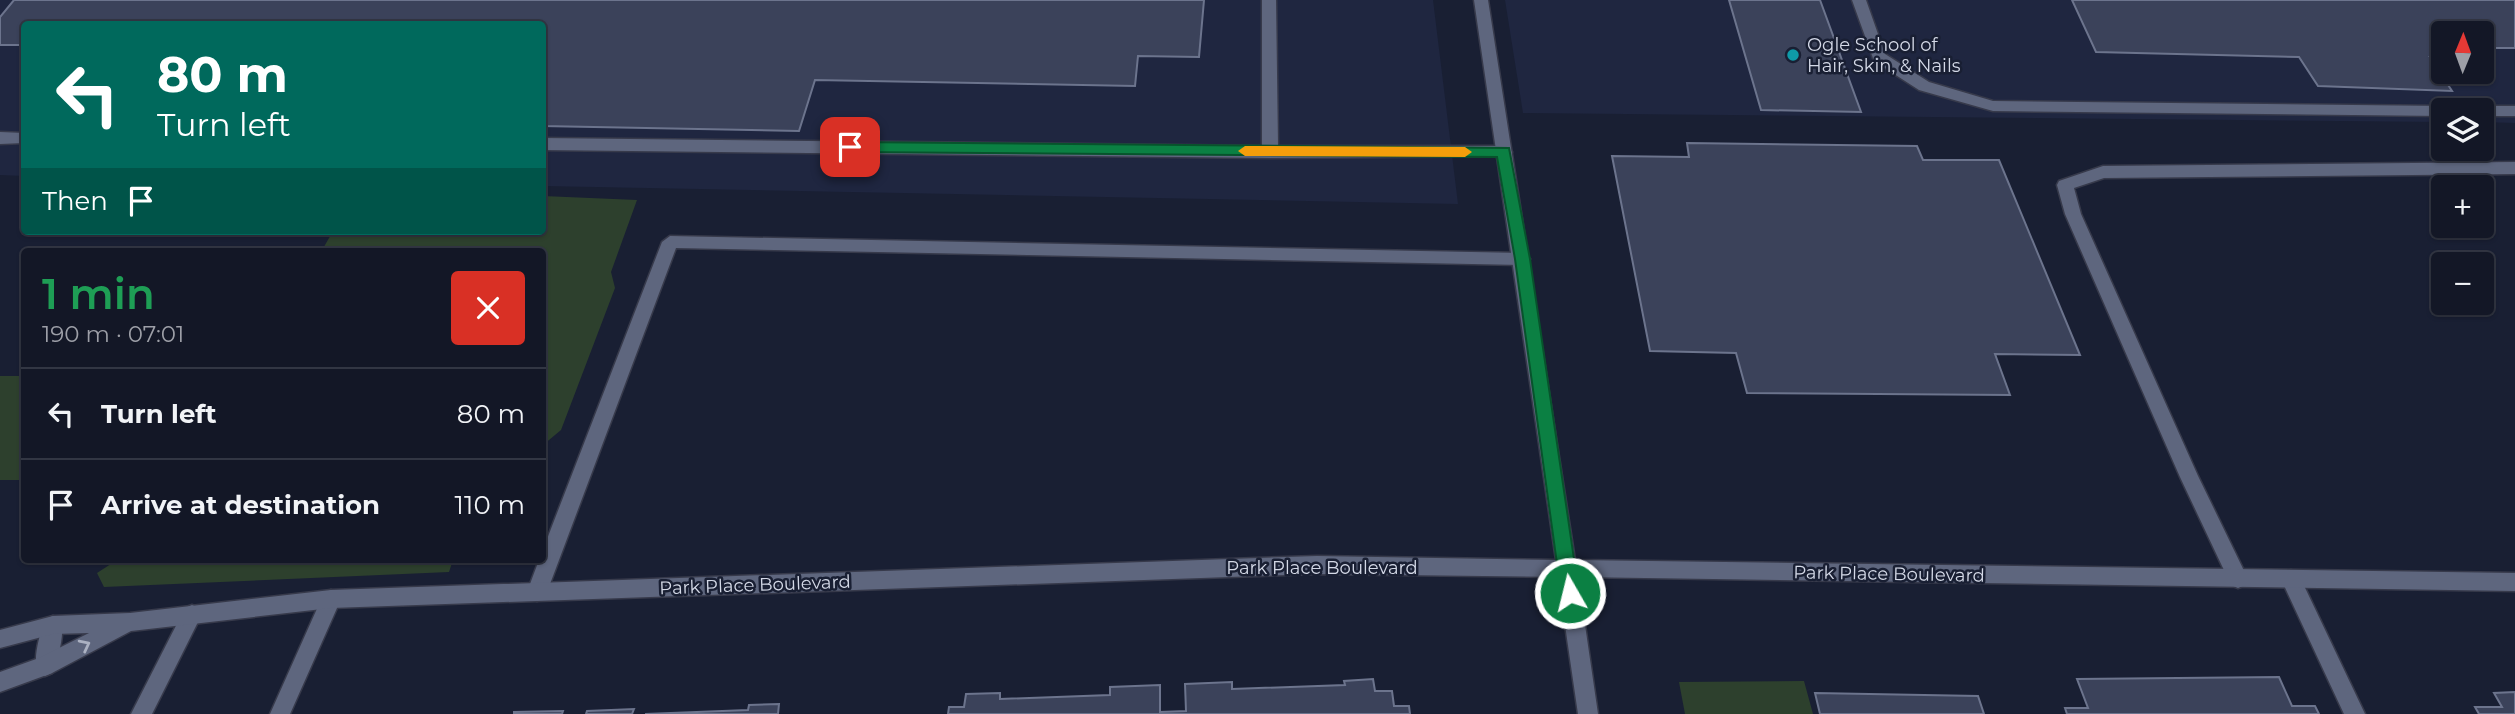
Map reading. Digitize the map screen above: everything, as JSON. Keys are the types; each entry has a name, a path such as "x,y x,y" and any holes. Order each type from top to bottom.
{"street":[{"path":"1269,0 1270,152"},
{"path":"1481,0 1522,259 1588,714"},
{"path":"1859,0 1880,57 1924,86 1993,106 2431,111"},
{"path":"2494,111 2515,111"},
{"path":"0,138 21,138"},
{"path":"546,144 1504,152"},
{"path":"2238,579 2189,477 2078,226 2065,186 2103,172 2515,168"},
{"path":"537,592 670,242 1522,259"},
{"name":"Park Place Boulevard","path":"0,639 53,625 130,622 331,599 1317,565 2515,582"},
{"path":"2291,579 2356,714"},
{"path":"280,714 331,599"},
{"path":"141,714 192,614"},
{"name":"Park Place Boulevard","path":"0,682 45,666 130,622"},
{"path":"45,666 53,625"}],"shaded area":[{"path":"0,0 1433,0 1458,204 546,186 546,21 21,21 21,176 0,175"},
{"path":"1505,0 2515,0 2515,123 2494,122 2494,98 2431,98 2431,122 1523,113"}],"green space":[{"path":"546,196 637,200 611,272 615,288 561,430 546,442 546,248 323,248 331,235 546,235"},
{"path":"0,376 21,376 21,480 0,480"},
{"path":"112,563 452,563 449,572 104,587 97,573"},
{"path":"1804,681 1813,714 1685,714 1679,682"}],"building":[{"path":"14,0 1204,0 1199,57 1138,56 1135,86 815,80 799,131 546,126 546,21 21,21 21,45 0,45 0,17"},
{"name":"Ogle School of Hair, Skin, & Nails","path":"1729,0 1820,0 1861,112 1761,110"},
{"path":"2072,0 2515,0 2515,48 2494,48 2494,21 2431,21 2431,84 2447,84 2452,91 2318,86 2299,57 2096,52"},
{"path":"1687,143 1917,146 1923,160 1999,160 2080,355 1995,354 2010,395 1747,393 1736,353 1650,351 1612,156 1689,157"},
{"path":"2279,677 2292,706 2315,706 2319,714 2067,714 2065,708 2088,708 2077,679"},
{"path":"1373,679 1375,691 1392,691 1394,706 1409,706 1410,714 948,714 949,707 964,707 966,694 1000,693 1000,699 1110,695 1110,687 1160,685 1160,712 1186,711 1185,684 1232,682 1232,689 1345,685 1344,681"},
{"path":"2515,692 2515,714 2479,714 2475,707 2502,707 2494,693"},
{"path":"1815,693 1978,696 1984,714 1820,714"},
{"path":"779,704 778,714 645,714 748,710 749,705"},
{"path":"634,709 632,714 586,714 587,711"},
{"path":"563,711 562,714 514,714 514,712"}],"slow traffic":[{"path":"1245,151 1465,152"}],"place":[{"name":"Ogle School of Hair, Skin, & Nails","path":"1793,55"}],"route":[{"path":"850,147 1504,152 1570,593"}]}
